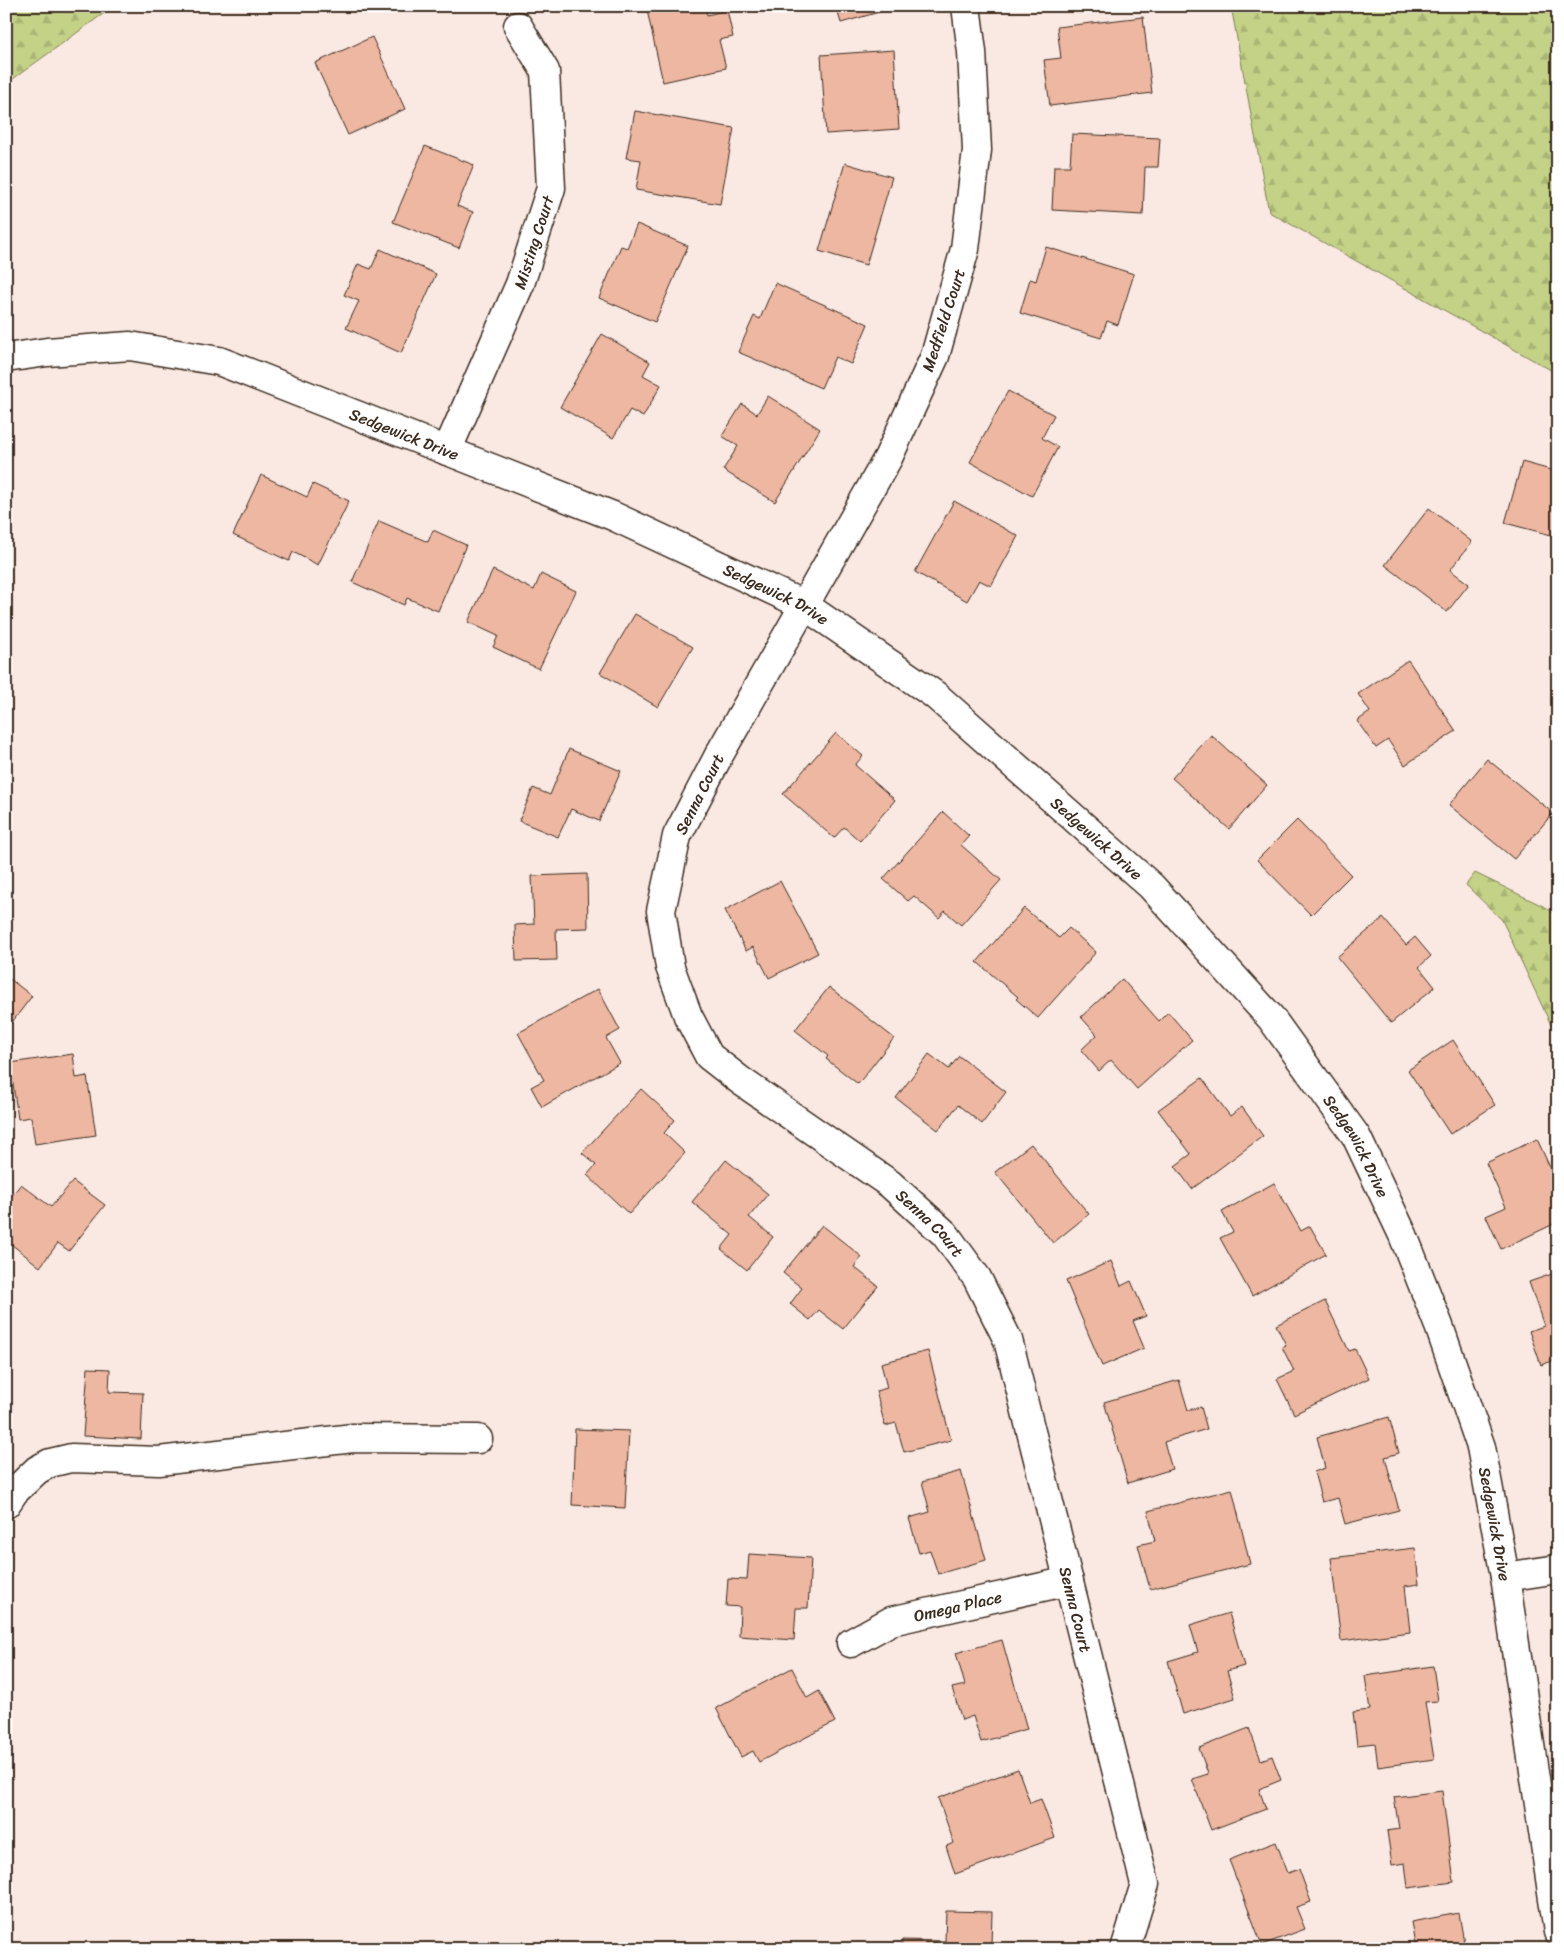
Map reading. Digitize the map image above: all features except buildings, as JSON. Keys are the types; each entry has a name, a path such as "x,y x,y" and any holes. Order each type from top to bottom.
{"street":[{"name":"Medfield Court","path":"804,605 888,458 931,364 965,249 977,150 972,52 966,6"},
{"name":"Misting Court","path":"447,452 520,284 551,188 545,71 518,26"},
{"name":"Sedgewick Drive","path":"6,358 47,352 130,346 219,361 613,516 804,605 935,695 1151,886 1271,1018 1356,1136 1403,1235 1439,1326 1481,1447 1505,1577 1558,1932"},
{"name":"Senna Court","path":"804,605 719,755 677,836 661,911 670,967 688,1016 710,1056 741,1081 890,1184 945,1234 977,1278 1008,1340 1145,1884 1125,1949"},
{"path":"6,1504 14,1492 37,1470 50,1463 70,1458 159,1461 354,1438 478,1439"},
{"path":"1505,1577 1558,1569"},
{"name":"Omega Place","path":"851,1643 891,1621 1069,1581"}],"green space":[{"path":"6,6 114,6 6,84"},
{"path":"1231,6 1558,6 1558,374 1269,212"},
{"path":"1475,873 1547,908 1558,917 1558,1040 1502,920 1466,885"}]}
